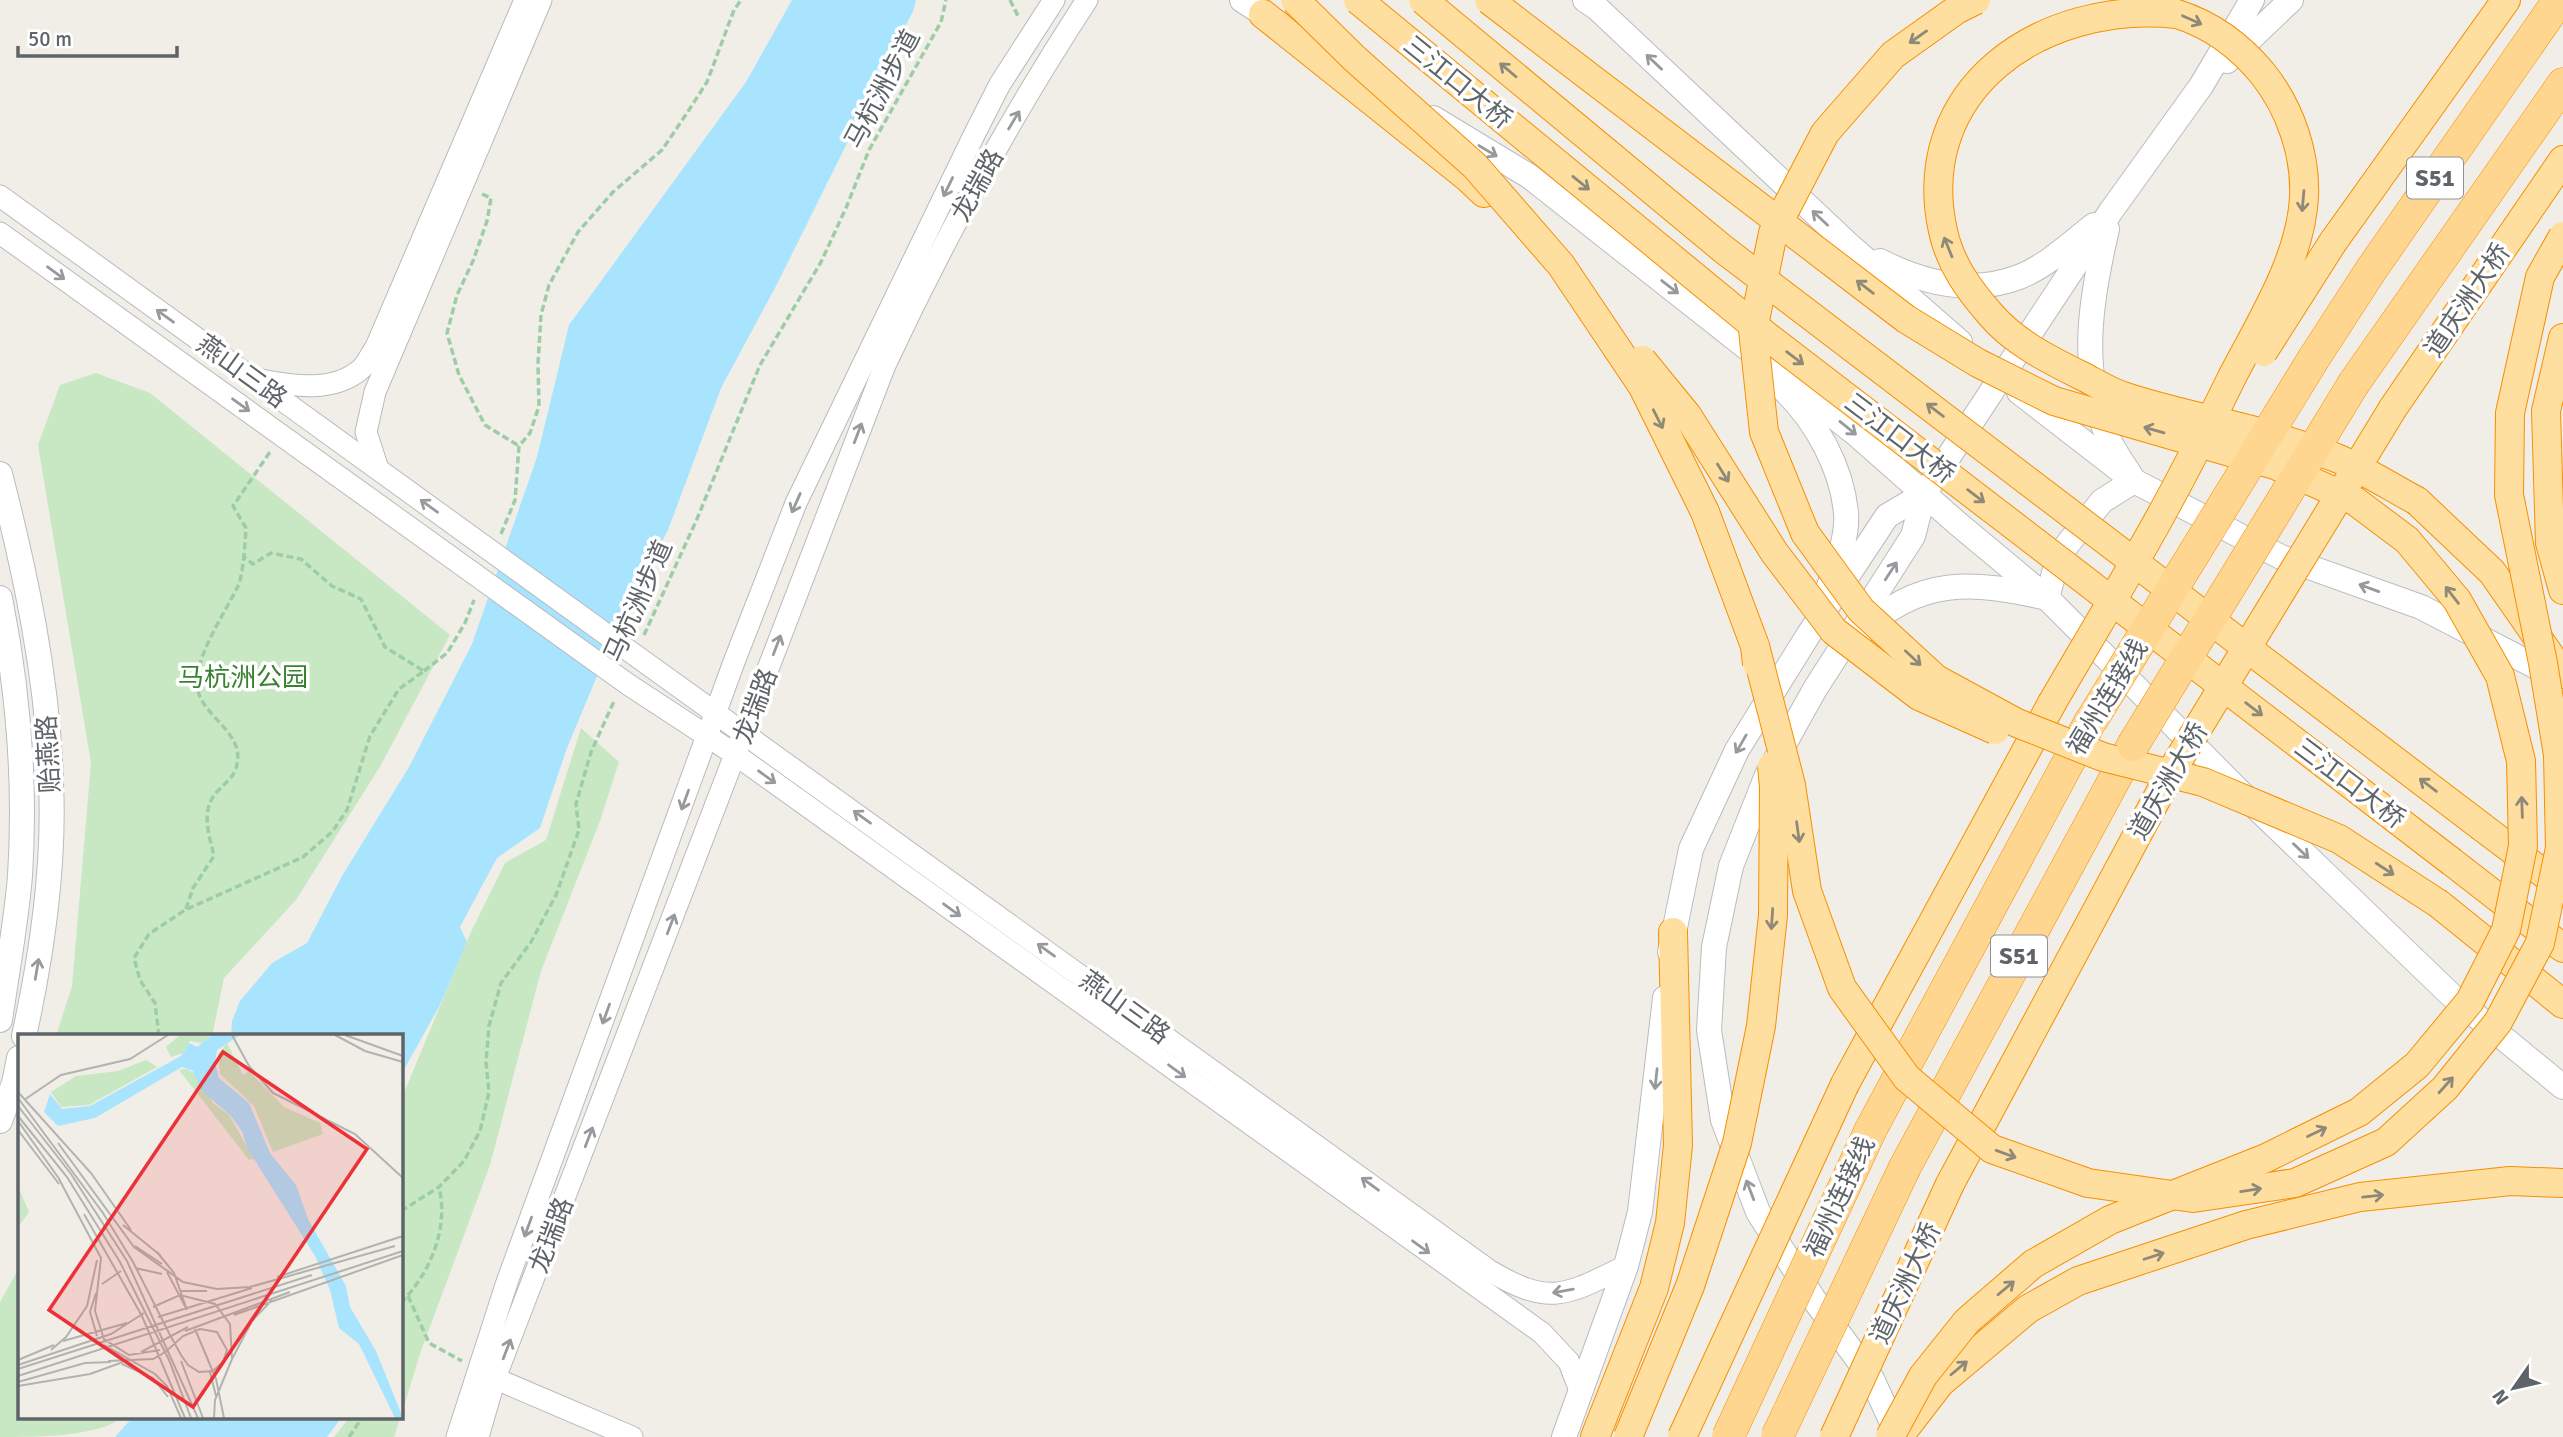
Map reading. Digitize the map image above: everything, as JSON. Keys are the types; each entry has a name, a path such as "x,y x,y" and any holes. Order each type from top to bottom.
{"highway":[{"path":"1295,0 1354,58 1475,166 1561,265 1643,387 1705,512 1755,646 1791,785 1807,891 1843,988 1907,1078 1992,1149 2088,1184 2193,1198 2295,1183 2386,1142 2445,1088 2498,1021 2540,943 2560,848 2558,755 2543,663 2509,495 2510,413 2540,277 2563,236"},
{"name":"三江口大桥","path":"1358,0 1768,337 2563,948"},
{"name":"三江口大桥","path":"1423,0 1723,249 2563,888"},
{"path":"1489,0 1906,318 1978,363 2054,401 2275,465 2354,501 2407,540 2457,600 2500,676 2521,761 2523,846 2506,930 2470,1001 2417,1065 2359,1112 2266,1158 2109,1220 2034,1264 1967,1321 1923,1376 1894,1437"},
{"path":"1976,0 1956,10 1893,55 1825,133 1773,233 1754,330 1764,432 1805,533 1861,610 1936,679 2017,723 2103,757"},
{"path":"1682,1437 1845,1084 2052,703 2166,506 2333,242 2506,0"},
{"name":"福州连接线","path":"1728,1437 1871,1129 2091,721 2371,270 2559,0"},
{"path":"2166,506 2209,422 2216,410 2247,350 2289,263 2304,198 2302,160 2292,125 2274,89 2251,59 2223,35 2190,18 2152,5 2115,2 2076,7 2045,19 2016,36 1992,58 1971,83 1953,113 1942,148 1937,188 1943,234 1960,277 1994,319 2037,354 2122,396 2175,410 2201,417 2215,421 2255,431 2339,459 2417,501 2492,572 2563,674"},
{"path":"1253,7 1467,177 1593,302 1687,415 1774,552 1834,631 1919,696 2010,737 2203,782 2339,839 2439,904 2563,1004"},
{"name":"福州连接线","path":"1777,1437 1905,1167 2133,745 2354,383 2563,84"},
{"name":"道庆洲大桥","path":"1834,1437 1951,1184 2171,772 2393,408 2563,160"},
{"path":"2563,338 2546,411 2550,543 2563,590"},
{"path":"1628,1437 1690,1286 1737,1143 1761,1026 1773,915 1774,787 1755,646"},
{"path":"1595,1437 1654,1288 1670,1223 1678,1145 1673,932"},
{"path":"1894,1437 1940,1384 2028,1309 2078,1281 2246,1224 2360,1197 2510,1181 2563,1183"}],"main road":[{"path":"1585,0 1597,8 1849,245 2002,379 2134,481 2281,557 2421,607 2563,680"},
{"path":"1894,1437 1894,1427 1872,1378 1813,1298 1758,1212 1723,1119 1709,1030 1714,947 1731,866 1767,775 1815,689 1913,536 1924,494 2111,211 2201,86 2252,0"},
{"path":"2201,86 2291,0"},
{"path":"1253,7 1529,176 1856,434 2047,598 2239,791 2451,995 2563,1087"},
{"path":"1849,245 1904,274 1945,285 1986,286 2020,276 2054,257 2111,211"},
{"path":"2111,211 2094,286 2089,339 2093,388 2107,436 2134,481"},
{"path":"1721,328 1791,397 1820,437 1837,470 1846,514 1840,555 1827,594 1807,637"},
{"name":"贻燕路","path":"0,474 17,538 41,668 51,785 47,903 24,1034"},
{"path":"2047,598 2059,555 2102,501 2134,481"},
{"path":"1564,1437 1626,1266 1640,1212 1673,932 1691,849 1737,750 1807,637 1887,516 1924,494"},
{"path":"1832,663 1879,615 1916,595 1961,585 2004,588 2047,598"},
{"name":"贻燕路","path":"0,598 18,723 22,802 20,877 0,1020"},
{"path":"1785,671 1815,689"},
{"path":"0,1121 18,1064"}],"street":[{"path":"251,378 293,386 336,383 361,369 376,347 525,0"},
{"path":"378,469 366,432 375,391 541,0"},
{"name":"龙瑞路","path":"478,1437 486,1374 517,1256 796,503 979,125 1007,72 1054,0"},
{"name":"龙瑞路","path":"457,1437 486,1374 736,755 868,405 959,216 1087,0"},
{"name":"燕山三路","path":"0,196 378,469 492,542 717,712 1498,1275 1537,1293 1557,1294 1580,1288 1626,1266"},
{"name":"燕山三路","path":"0,233 473,573 623,688 736,755 1542,1333 1569,1362 1581,1393"},
{"path":"486,1374 632,1437"}],"path":[{"path":"492,542 515,500 519,446 530,433 539,406 541,315 549,285 578,232 614,192 662,150 687,113 707,82 734,10 741,0"},
{"name":"马杭洲步道","path":"639,651 760,365 821,262 869,150 940,22 946,0"},
{"path":"463,186 491,198 487,221 457,295 447,333 459,375 485,425 519,446"},
{"path":"185,910 193,888 214,856 207,825 208,809 215,794 233,775 238,753 229,733 205,706 197,690 200,667 206,649 239,585 246,528 233,506 282,434"},
{"path":"244,556 253,564 271,553 301,559 332,586 361,599 385,647 424,671"},
{"path":"159,1034 155,1003 140,980 134,958 149,934 185,910 303,857 332,832 347,810 370,736 399,689 447,653 465,623 475,598"},
{"name":"马杭洲步道","path":"402,1210 439,1187 464,1161 480,1130 489,1092 486,1062 489,1026 501,983 531,942 556,895 579,830 576,804 590,752 623,688"},
{"path":"402,1302 415,1288 438,1244 442,1214 439,1187"},
{"path":"408,1296 429,1343 486,1374"},
{"path":"349,1437 361,1420"}],"green space":[{"name":"马杭洲公园","path":"96,373 150,393 450,635 381,765 296,900 224,978 212,1034 57,1034 72,986 91,763 38,445 60,385"},
{"path":"581,728 619,762 600,821 541,971 490,1165 421,1351 402,1413 402,1098 470,934 505,863 546,840"},
{"path":"18,1270 18,1420 118,1420 98,1429 82,1432 0,1437 0,1302"},
{"path":"347,1420 399,1420 394,1437 334,1437"}],"water":[{"path":"792,0 916,0 913,11 775,288 721,388 668,530 615,633 567,748 540,828 497,858 460,927 467,942 440,1005 402,1073 402,1034 231,1034 232,1021 240,1001 272,963 307,943 342,876 409,767 472,644 537,457 569,325 746,82"},
{"path":"130,1420 340,1420 327,1437 115,1437"}]}
